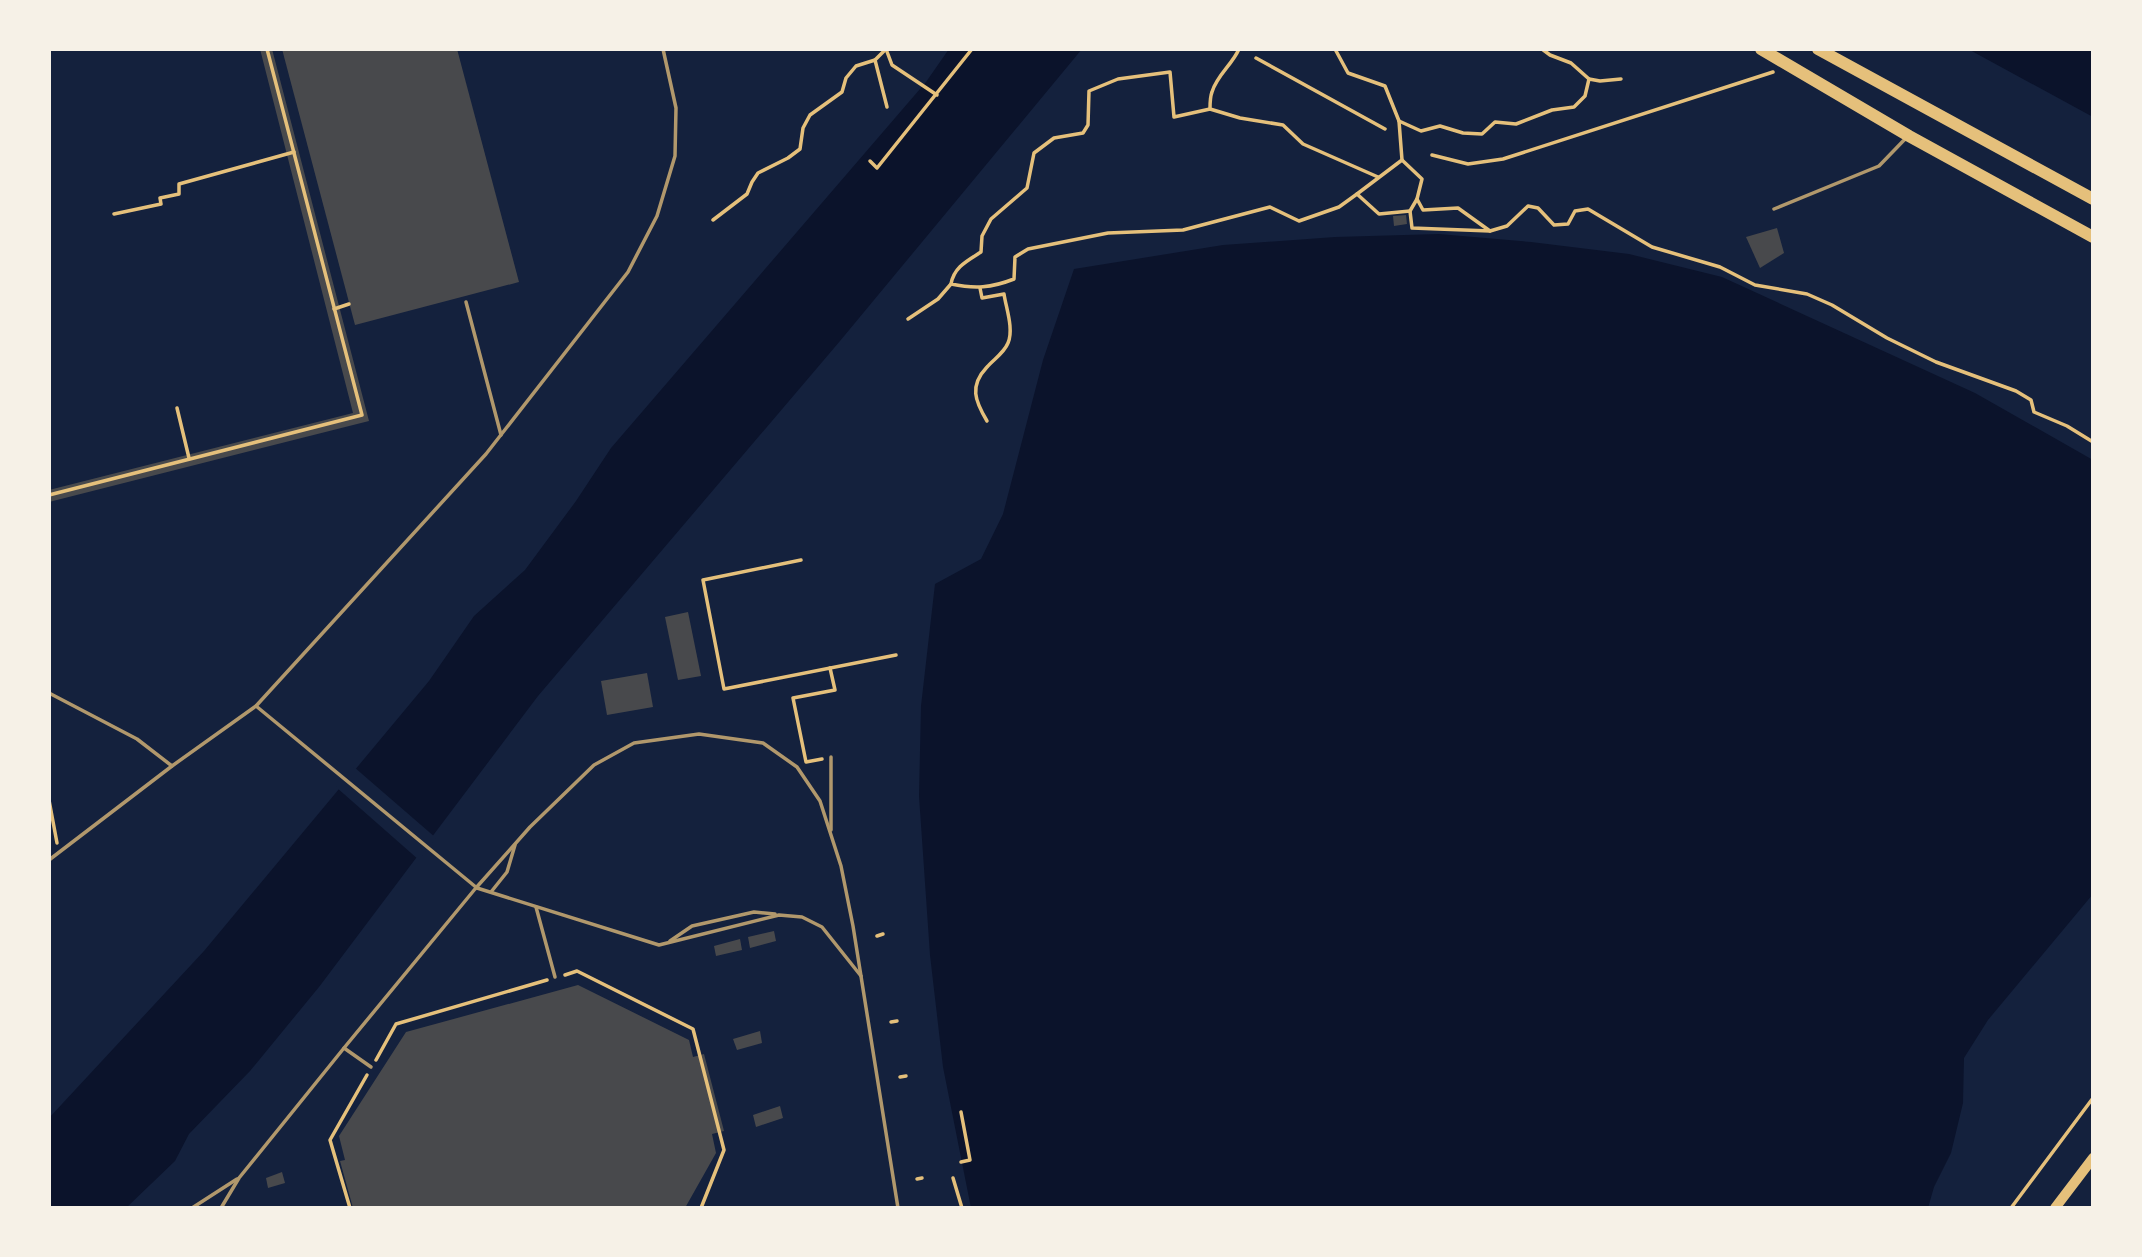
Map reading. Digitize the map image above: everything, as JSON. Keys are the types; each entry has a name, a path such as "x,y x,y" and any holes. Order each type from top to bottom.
{"main road":[{"path":"1761,49 1909,136 2093,237"},
{"path":"1818,49 2093,199"},
{"path":"2055,1208 2093,1158"}],"lane":[{"path":"49,860 256,706 486,454 628,272 657,216 675,156 676,108 663,49"},
{"path":"1774,209 1879,166 1909,136"},
{"path":"466,302 501,435"},
{"path":"49,693 137,738 172,766"},
{"path":"256,706 477,888 659,945 779,915"},
{"path":"221,1208 239,1178 477,888 516,843 594,765 634,743 699,734 763,743 797,767 820,801 842,866 898,1208"},
{"path":"831,757 831,836"},
{"path":"491,892 507,872 516,843"},
{"path":"536,907 555,977"},
{"path":"668,942 692,926 754,912 802,917 822,928 862,978"},
{"path":"344,1048 371,1067"},
{"path":"192,1208 239,1178"}],"path":[{"path":"49,495 362,415 267,49"},
{"path":"713,220 747,194 758,173 800,149 803,128 810,115 842,92 846,78 856,66 875,60 886,49 892,65 937,95"},
{"path":"870,161 877,168 972,49"},
{"path":"1210,109 1212,92 1220,77 1234,61 1239,49"},
{"path":"1335,49 1348,73 1385,86 1399,121 1402,160 1422,179 1417,199 1410,211 1412,228 1490,231 1507,226 1528,206 1538,208 1554,225 1568,223 1575,211 1588,209 1652,247 1720,267 1755,285 1807,294 1832,305 1887,338 1936,362 2016,391 2031,400 2034,412 2067,426 2093,442"},
{"path":"1542,49 1571,63 1589,79 1621,79"},
{"path":"1256,58 1385,129"},
{"path":"875,60 887,107"},
{"path":"1432,155 1468,164 1503,159 1791,66"},
{"path":"908,318 937,299 951,284 953,275 961,264 981,252 982,236 991,219 1027,188 1034,153 1054,138 1083,133 1088,125 1089,91 1118,79 1170,72 1174,117 1210,109 1240,118 1283,125 1303,144 1378,177"},
{"path":"1399,121 1421,131 1440,126 1463,133 1482,134 1495,122 1516,124 1552,110 1574,107 1585,96 1589,79"},
{"path":"114,214 161,204 160,198 179,194 179,184 293,152"},
{"path":"951,284 972,289 999,285 1014,279 1015,257 1028,249 1108,233 1183,230 1270,207 1299,220 1339,207 1402,160"},
{"path":"1357,194 1379,214 1410,211"},
{"path":"1417,199 1423,210 1458,208 1490,231"},
{"path":"980,288 982,298 1004,294 1009,322 1009,341 998,358 985,369 976,387 976,403 987,421"},
{"path":"334,309 349,304"},
{"path":"177,408 190,458"},
{"path":"801,560 703,580 724,689 896,655"},
{"path":"830,667 835,690 793,698 806,762 831,757"},
{"path":"49,800 58,853"},
{"path":"877,936 883,934"},
{"path":"350,1208 330,1140 396,1024 577,971 693,1029 724,1150 701,1208"},
{"path":"891,1022 897,1021"},
{"path":"2011,1208 2093,1098"},
{"path":"961,1112 970,1160 961,1162"},
{"path":"953,1178 962,1208"}],"water":[{"path":"949,49 1082,49 840,341 538,696 319,987 250,1071 189,1134 175,1161 126,1208 49,1208 49,1118 204,951 429,681 474,616 525,570 611,448 926,82"},
{"path":"1968,49 2093,49 2093,117"},
{"path":"1439,234 1629,254 1722,277 1975,393 2093,460 2093,894 1988,1020 1964,1058 1963,1103 1951,1153 1934,1187 1928,1208 971,1208 943,1067 930,955 919,796 921,706 935,584 981,559 1003,514 1043,360 1074,269 1223,245 1335,237"}],"pier":[{"path":"354,767 436,838 419,860 336,787"}],"building":[{"path":"260,49 272,49 369,421 49,502 49,490 353,413"},
{"path":"282,49 457,49 519,282 355,325"},
{"path":"1406,215 1407,224 1394,226 1393,216"},
{"path":"1777,228 1784,253 1760,268 1746,237"},
{"path":"688,612 701,676 678,680 665,617"},
{"path":"647,673 653,707 607,715 601,681"},
{"path":"774,931 776,941 750,948 748,937"},
{"path":"740,939 742,950 716,956 714,946"},
{"path":"578,985 689,1040 693,1057 704,1054 724,1131 712,1134 716,1153 685,1208 353,1208 340,1161 345,1160 339,1136 406,1032"},
{"path":"760,1031 762,1043 737,1050 733,1039"},
{"path":"780,1106 783,1118 756,1127 753,1115"},
{"path":"282,1172 285,1183 268,1188 266,1178"}]}
